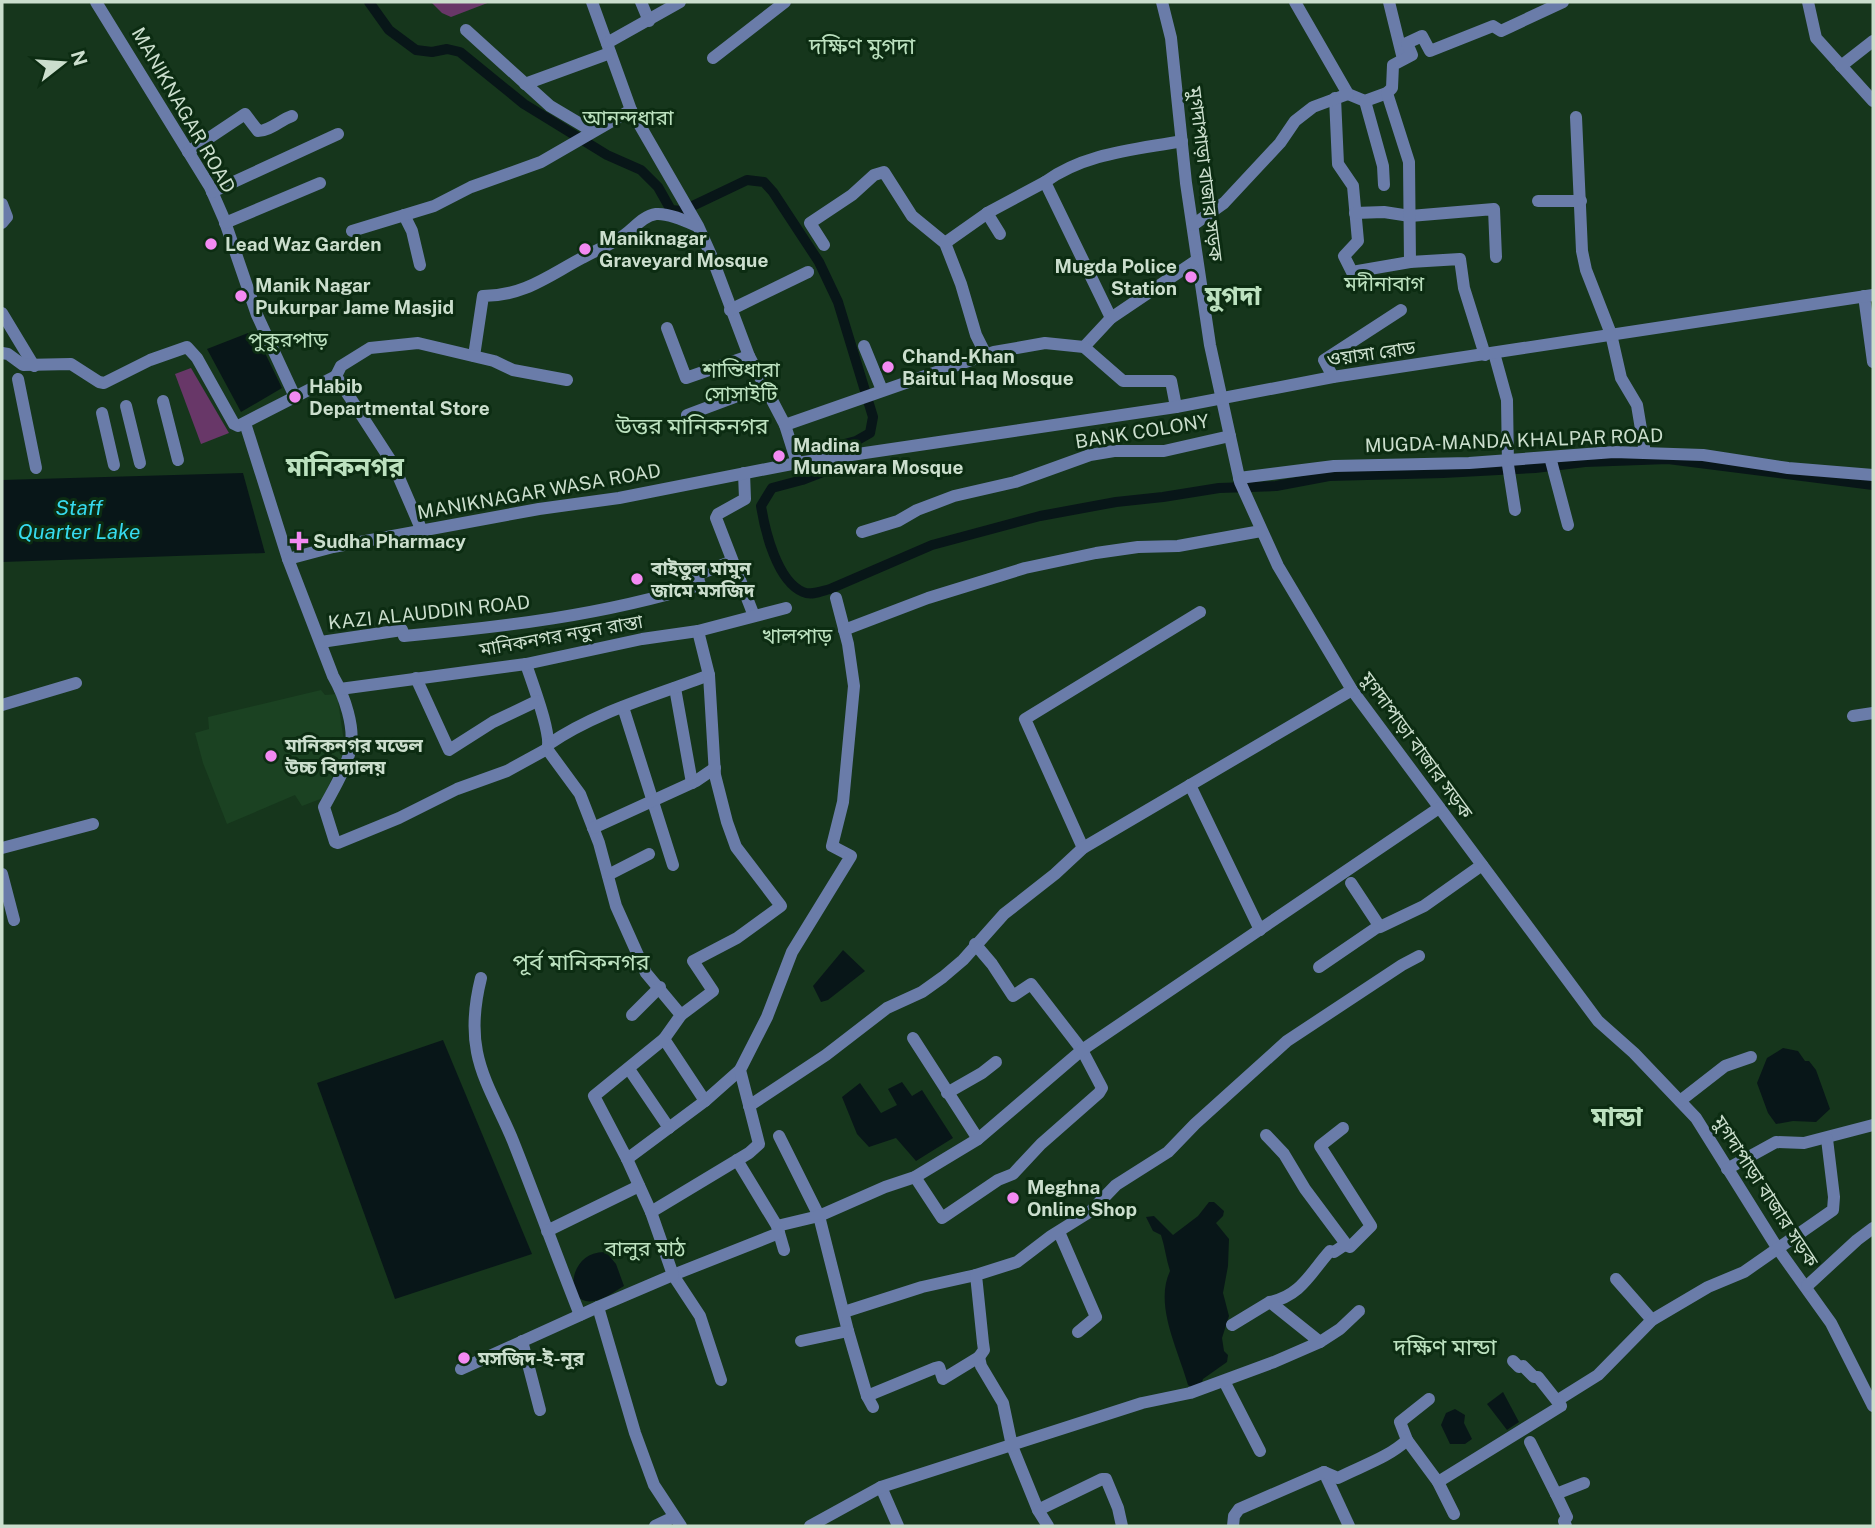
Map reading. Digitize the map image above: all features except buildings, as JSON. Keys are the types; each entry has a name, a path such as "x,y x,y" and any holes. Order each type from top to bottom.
{"street":[{"name":"MANIKNAGAR ROAD","path":"96,2 212,192 257,315 295,397"},
{"path":"592,2 631,110 711,255 749,356 785,425 797,463"},
{"path":"641,2 649,21"},
{"path":"525,84 608,48 680,2"},
{"path":"713,58 785,2"},
{"name":"মুগদাপাড়া বাজার সড়ক","path":"1162,2 1171,38 1210,345 1240,480 1278,566 1352,690 1598,1021 1634,1053 1696,1118 1778,1249 1831,1323 1873,1406"},
{"path":"1295,2 1348,94 1365,101 1387,93 1392,88 1392,65 1412,55 1407,43 1422,36 1430,51 1493,26 1501,32 1536,8 1563,2"},
{"path":"1389,2 1403,60"},
{"path":"1808,2 1816,38 1873,101"},
{"path":"466,30 550,106 590,132"},
{"path":"1842,66 1873,41"},
{"path":"1387,93 1409,162 1410,262"},
{"path":"1193,225 1224,203 1280,143 1295,121 1313,107 1348,94"},
{"path":"1335,98 1338,164 1353,186 1358,241 1344,256 1352,272 1410,262 1460,259 1464,288 1507,400 1509,466 1515,510"},
{"path":"1365,101 1383,166 1384,185"},
{"path":"352,232 434,206 471,187 541,162 631,110"},
{"path":"188,152 245,114 258,131 266,131 292,116"},
{"path":"1576,117 1586,270 1611,334 1621,378 1637,405 1645,453"},
{"path":"212,192 338,134"},
{"path":"945,243 987,213 1071,166 1104,154 1182,141"},
{"path":"824,245 810,223 852,195 874,175 884,172 912,216 945,243 976,335 986,355"},
{"path":"1045,182 1111,318"},
{"path":"225,223 320,183"},
{"path":"1538,201 1581,201"},
{"path":"2,204 7,218 2,223"},
{"path":"1356,213 1384,212 1410,216 1494,209 1496,257"},
{"path":"987,213 1000,234"},
{"path":"474,356 483,296 509,294 545,281 579,259 621,238 640,222 655,214 695,223"},
{"path":"404,215 412,231 420,265"},
{"path":"1084,347 1111,318 1198,260"},
{"path":"730,310 808,272"},
{"path":"1869,295 1872,362"},
{"name":"ওয়াসা রোড","path":"797,463 977,434 1176,407 1332,377 1869,295"},
{"path":"1332,377 1324,360 1401,310"},
{"path":"2,313 34,366"},
{"path":"667,328 685,378 749,356"},
{"path":"2,353 8,354 23,365 71,364 104,383 150,360 187,347 197,358 234,424 238,426 336,376 341,366 377,346 418,343 494,361 513,370 567,380"},
{"path":"785,425 986,355 1045,343 1084,347 1123,381 1171,381 1176,407"},
{"path":"864,346 880,391"},
{"path":"336,376 393,464 422,531"},
{"path":"18,379 36,468"},
{"path":"687,415 764,386"},
{"path":"163,401 178,460"},
{"path":"126,406 140,463"},
{"path":"102,413 114,465"},
{"path":"245,423 288,559 340,689 350,732 351,749 324,807 335,842 399,818 457,789 508,771 548,747 563,734 623,707 709,675"},
{"name":"BANK COLONY","path":"862,532 898,521 954,496 1015,482 1090,455 1114,451 1164,451 1230,436"},
{"name":"MUGDA-MANDA KHALPAR ROAD","path":"1240,480 1334,466 1509,466 1614,452 1703,455 1788,468 1873,475"},
{"path":"1552,462 1567,525"},
{"name":"MANIKNAGAR WASA ROAD","path":"288,559 333,547 539,509 619,498 797,463"},
{"path":"744,473 745,499 718,514 716,518 754,616"},
{"path":"844,630 928,598 1025,568 1096,553 1138,547 1178,547 1261,531"},
{"name":"KAZI ALAUDDIN ROAD","path":"321,642 402,630 404,636 499,627 592,610 675,593 700,585 697,575 732,561"},
{"path":"627,1159 705,1101 740,1070 767,1017 792,952 851,856 832,846 844,802 854,686 836,598"},
{"name":"মানিকনগর নতুন রাস্তা","path":"340,689 526,664 642,639 698,631 786,608"},
{"path":"1083,848 1025,719 1200,612"},
{"path":"698,631 709,675 715,768 727,822 736,847 781,906 737,938 693,961 713,991 681,1015 664,1039 594,1097 639,1186 673,1275 700,1316 721,1380"},
{"path":"526,664 546,723 548,747 580,794 626,932 646,973 681,1015"},
{"path":"416,678 449,750 493,722 537,701"},
{"path":"2,705 76,683"},
{"path":"675,688 692,783"},
{"path":"749,1106 827,1055 887,1008 922,992 943,977 1004,914 1083,848 1352,690"},
{"path":"623,707 673,865"},
{"path":"1853,716 1873,713"},
{"path":"593,828 692,783 715,768"},
{"path":"1190,785 1260,930"},
{"path":"461,1369 778,1229 819,1216 885,1186 915,1177 978,1139 1082,1051 1439,808"},
{"path":"2,848 93,824"},
{"path":"608,875 649,854"},
{"path":"1319,967 1379,926 1424,906 1482,865"},
{"path":"2,874 14,920"},
{"path":"1351,883 1379,926"},
{"path":"915,1177 942,1218 998,1180 1013,1174 1041,1144 1102,1088 1082,1051 1031,984 1013,996 975,944"},
{"path":"844,1312 922,1287 976,1275 1017,1262 1091,1211 1116,1185 1168,1152 1287,1041 1419,956"},
{"path":"481,978 475,1000 477,1052 485,1079 512,1139 580,1315"},
{"path":"632,1015 660,987"},
{"path":"913,1038 978,1139"},
{"path":"664,1039 705,1101"},
{"path":"1680,1101 1725,1066 1751,1058"},
{"path":"947,1093 996,1062"},
{"path":"629,1069 669,1128"},
{"path":"650,1212 759,1144 740,1070"},
{"path":"1727,1169 1776,1142 1804,1143 1827,1139 1873,1125"},
{"path":"1232,1325 1270,1302 1283,1299 1300,1289 1330,1251 1334,1252 1346,1245 1350,1247 1371,1226 1320,1146 1343,1128"},
{"path":"1266,1135 1284,1154 1305,1189 1346,1245"},
{"path":"779,1136 819,1216 848,1331 870,1401 935,1368 939,1367 943,1379 979,1357 984,1350 984,1343 976,1275"},
{"path":"1558,1400 1598,1375 1652,1321 1708,1287 1744,1272 1833,1210 1827,1139"},
{"path":"737,1160 778,1229 784,1250"},
{"path":"547,1230 639,1186"},
{"path":"1807,1286 1873,1228"},
{"path":"1059,1232 1096,1317 1078,1332"},
{"path":"1616,1279 1652,1321"},
{"path":"1270,1302 1320,1342"},
{"path":"598,1307 635,1433 654,1485 678,1522 655,1526"},
{"path":"810,1526 827,1522 881,1487 1142,1404 1190,1393 1224,1381 1320,1342 1340,1329 1359,1311"},
{"path":"801,1340 848,1331"},
{"path":"522,1342 540,1410"},
{"path":"979,1357 981,1366 1003,1403 1012,1446 1038,1510 1048,1526"},
{"path":"1438,1482 1562,1406 1538,1377 1534,1377 1513,1361"},
{"path":"1224,1381 1260,1451"},
{"path":"1429,1399 1400,1422 1407,1440 1438,1482 1454,1514"},
{"path":"1233,1526 1234,1516 1239,1510 1324,1472 1338,1478 1381,1458 1407,1440"},
{"path":"1530,1442 1565,1512 1566,1526"},
{"path":"1324,1472 1349,1526"},
{"path":"1038,1510 1106,1479 1122,1526"},
{"path":"1556,1494 1584,1483"},
{"path":"881,1487 898,1526"}],"shaded area":[{"path":"431,2 490,2 451,17 442,13"},
{"path":"191,368 229,433 201,444 175,374"},
{"name":"মানিকনগর মডেল উচ্চ বিদ্যালয়","path":"321,690 325,695 337,694 345,749 323,798 302,806 295,795 227,824 203,763 195,733 209,729 208,717"}],"water":[{"path":"248,333 265,353 282,388 241,412 207,349"},
{"name":"Staff Quarter Lake","path":"243,473 265,553 2,562 2,480"},
{"path":"843,950 865,971 828,1000 821,1002 813,986"},
{"path":"443,1040 532,1254 395,1299 317,1083"},
{"path":"1783,1048 1798,1051 1816,1070 1830,1109 1816,1122 1793,1121 1776,1124 1768,1113 1757,1083 1767,1058"},
{"path":"902,1082 912,1096 922,1090 953,1138 916,1161 896,1138 869,1147 857,1134 842,1097 860,1083 881,1113 897,1105 888,1089"},
{"path":"1209,1202 1214,1202 1224,1211 1216,1223 1229,1239 1223,1293 1229,1316 1222,1338 1224,1351 1228,1355 1227,1362 1193,1389 1188,1385 1166,1313 1166,1284 1170,1271 1161,1235 1153,1231 1146,1217 1154,1216 1173,1235 1198,1216"},
{"path":"606,1252 616,1264 624,1286 598,1300 584,1301 577,1296 574,1288 577,1268 593,1254"},
{"path":"1503,1392 1519,1422 1507,1430 1487,1404"},
{"path":"1455,1409 1465,1415 1464,1423 1472,1439 1465,1444 1450,1444 1441,1425 1446,1413"}],"waterway":[{"path":"369,2 389,30 416,50 432,52 447,49 460,52 524,104 607,155 641,170 658,187 671,210 682,211 747,180 764,182 773,192 819,262 838,302 873,417 870,433 856,441 833,447 833,468 772,488 761,506 769,541 779,567 794,586 806,593 830,589 932,545 1040,516 1116,502 1219,488 1276,486 1329,476 1443,473 1535,468 1585,462 1668,459 1873,485"}],"place":[{"name":"Lead Waz Garden","path":"211,244"},
{"name":"Maniknagar Graveyard Mosque","path":"585,249"},
{"name":"Mugda Police Station","path":"1191,277"},
{"name":"Manik Nagar Pukurpar Jame Masjid","path":"241,296"},
{"name":"Chand-Khan Baitul Haq Mosque","path":"888,367"},
{"name":"Habib Departmental Store","path":"295,397"},
{"name":"Madina Munawara Mosque","path":"779,456"},
{"name":"Sudha Pharmacy","path":"299,541"},
{"name":"বাইতুল মামুন জামে মসজিদ","path":"637,579"},
{"name":"মানিকনগর মডেল উচ্চ বিদ্যালয়","path":"271,756"},
{"name":"Meghna Online Shop","path":"1013,1198"},
{"name":"মসজিদ-ই-নূর","path":"464,1358"}],"district":[{"name":"দক্ষিণ মুগদা","path":"862,45"},
{"name":"আনন্দধারা","path":"628,117"},
{"name":"মদীনাবাগ","path":"1384,283"},
{"name":"মুগদা","path":"1233,295"},
{"name":"পুকুরপাড়","path":"288,339"},
{"name":"শান্তিধারা সোসাইটি","path":"741,381"},
{"name":"উত্তর মানিকনগর","path":"692,425"},
{"name":"মানিকনগর","path":"345,466"},
{"name":"খালপাড়","path":"797,635"},
{"name":"পূর্ব মানিকনগর","path":"581,961"},
{"name":"মান্ডা","path":"1617,1116"},
{"name":"বালুর মাঠ","path":"645,1248"},
{"name":"দক্ষিণ মান্ডা","path":"1445,1346"}]}
